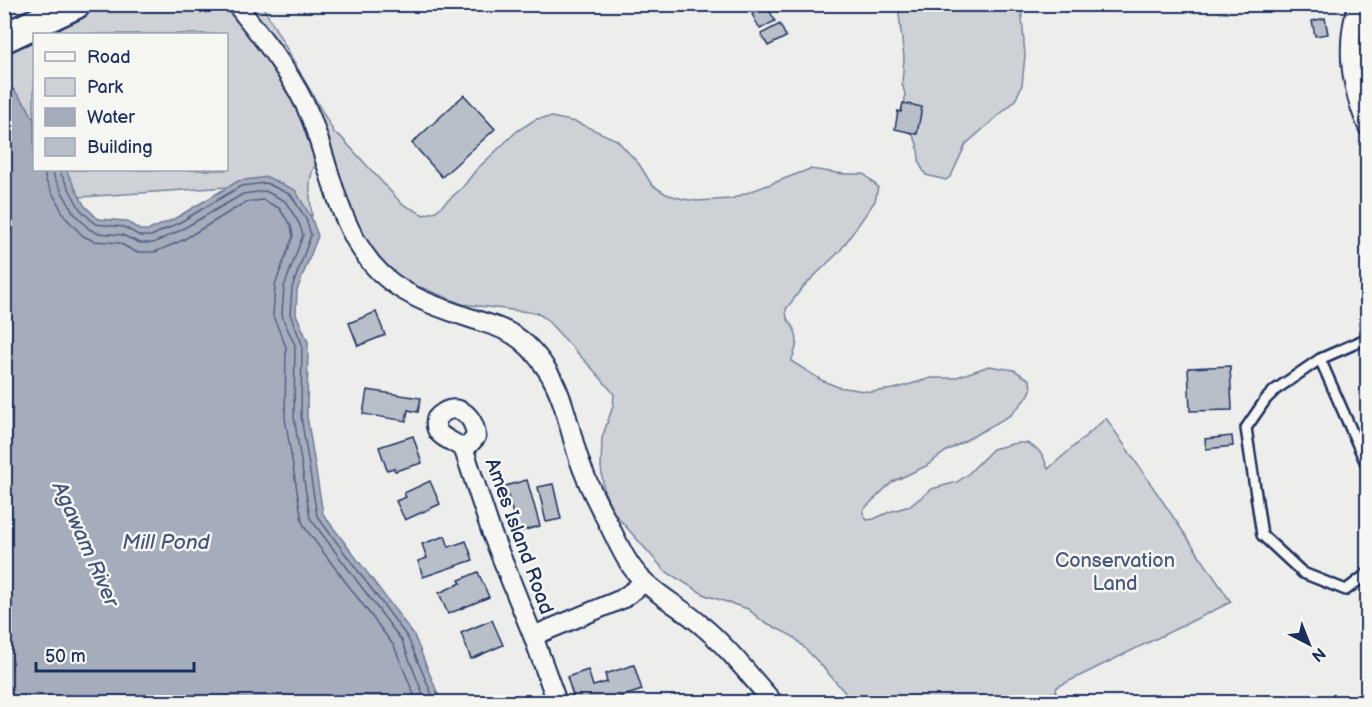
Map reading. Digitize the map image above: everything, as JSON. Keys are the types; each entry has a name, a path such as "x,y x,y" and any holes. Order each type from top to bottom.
{"main road":[{"path":"38,21 64,4"},
{"path":"4,38 76,4"}],"street":[{"path":"236,4 277,58 301,95 312,120 344,216 371,263 390,282 409,294 453,313 495,326 513,335 532,351 548,371 563,404 580,464 590,489 626,558 638,576 657,593 701,624 773,702"},
{"path":"1358,4 1351,35 1352,73 1368,126"},
{"name":"Ames Island Road","path":"464,450 492,534 533,636 622,599 645,582"},
{"path":"533,636 557,702"}],"lane":[{"path":"1368,338 1320,359 1275,390 1246,428 1262,535 1303,573 1346,590 1368,573"},
{"path":"1320,359 1368,468"}],"green space":[{"name":"Conservation Land","path":"105,5 262,5 335,134 340,136 402,204 424,215 436,211 463,187 476,170 517,131 536,119 551,117 576,122 617,140 639,164 652,185 666,194 683,199 697,201 731,199 810,169 844,174 864,174 878,187 875,201 840,251 803,287 786,309 787,318 795,331 797,340 791,361 821,380 838,387 871,392 894,389 931,378 954,378 989,366 1014,370 1030,380 1031,390 1011,415 945,452 926,466 892,482 863,510 867,520 910,506 932,489 957,482 993,449 1016,443 1027,443 1043,456 1048,469 1106,418 1231,602 1057,687 1053,702 853,702 794,637 761,620 748,609 705,595 665,571 614,513 604,491 601,467 602,438 613,406 614,394 545,318 537,313 462,304 423,288 399,282 355,238 319,160 311,179 312,216 243,186 81,197 50,183 40,171 228,171 228,33 33,33 33,163 5,126 5,38"},
{"path":"898,5 1021,5 1025,56 1022,85 1015,101 966,144 951,176 946,180 926,175 920,165 917,144 904,116 905,94 902,83 904,58"}],"water":[{"name":"Mill Pond","path":"5,87 13,89 27,106 33,118 33,171 67,171 84,205 98,219 126,221 140,230 149,230 174,219 238,181 267,177 295,190 311,217 318,236 297,290 296,314 308,342 307,416 323,514 414,635 441,702 5,702"}],"building":[{"path":"767,6 775,21 760,29 752,14"},
{"path":"1325,18 1328,34 1315,36 1312,21"},
{"path":"780,24 786,37 768,46 761,34"},
{"path":"464,95 495,129 442,177 412,143"},
{"path":"903,103 922,107 917,134 895,129 898,111 901,112"},
{"path":"376,312 385,335 358,346 349,323"},
{"path":"1230,366 1232,410 1190,411 1188,368"},
{"path":"367,390 421,398 418,412 408,410 406,421 363,414"},
{"path":"413,436 422,463 395,471 394,468 387,470 379,447"},
{"path":"1232,436 1233,446 1206,449 1205,439"},
{"path":"527,480 540,526 518,532 505,486"},
{"path":"430,481 440,504 405,520 396,501 406,497 404,493"},
{"path":"553,484 561,519 546,522 538,487"},
{"path":"445,536 449,547 466,541 473,560 423,577 418,561 427,558 422,544"},
{"path":"478,572 489,597 448,614 439,593 461,583 459,580"},
{"path":"492,620 503,645 471,659 461,633"},
{"path":"634,665 642,690 605,702 575,702 567,677 588,670 593,686 607,682 605,674"}],"water label":[{"name":"Agawam River","path":"86,544"}]}
